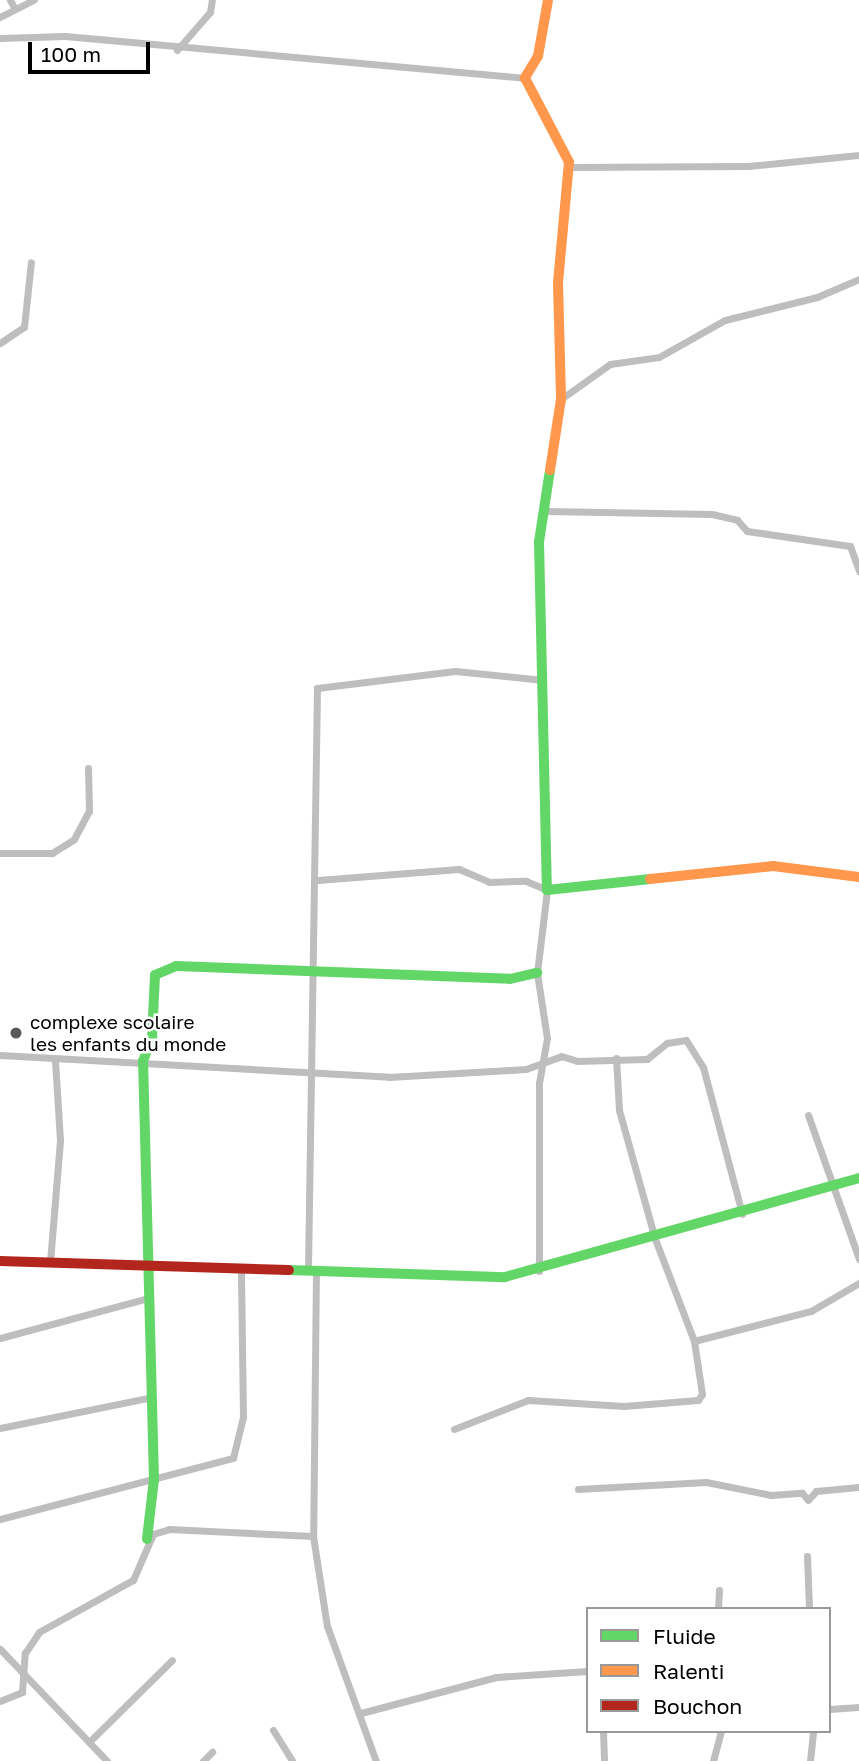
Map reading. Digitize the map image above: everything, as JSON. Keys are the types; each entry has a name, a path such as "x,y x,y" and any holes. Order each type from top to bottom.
{"street":[{"path":"10,0 15,9"},
{"path":"0,17 34,0"},
{"path":"176,51 210,12 212,0"},
{"path":"525,78 538,56 548,0"},
{"path":"0,38 65,36 176,51 525,78"},
{"path":"525,78 567,153 568,167 558,283 561,399 546,511 539,542 545,680 539,722 547,890 537,973 547,1058 539,1083 540,1272"},
{"path":"568,167 748,166 859,155"},
{"path":"0,344 24,327 31,262"},
{"path":"561,399 610,364 659,357 725,320 825,295 859,279"},
{"path":"546,511 712,514 737,520 747,531 850,545 859,571"},
{"path":"376,1761 361,1713 327,1626 313,1536 311,1072 318,880 317,688 455,671 545,680"},
{"path":"0,853 52,853 74,839 89,811 88,768"},
{"path":"318,880 459,869 489,882 526,881 547,890 774,866 859,877"},
{"path":"0,1701 22,1692 26,1676 25,1653 39,1632 133,1580 147,1539 154,1479 145,1264 143,1061 152,1037 150,989 159,971 510,979 537,973"},
{"path":"0,1055 389,1077 526,1069 547,1058 647,1059 677,1040 694,1045 742,1214"},
{"path":"454,1429 528,1400 624,1406 698,1400 694,1341 655,1238 619,1110 616,1058"},
{"path":"50,1262 60,1140 55,1060"},
{"path":"808,1115 836,1186 859,1259"},
{"path":"0,1261 312,1268 505,1277 540,1272 613,1242 655,1238 859,1178"},
{"path":"0,1519 154,1479 236,1454 244,1391 241,1266"},
{"path":"694,1341 811,1311 859,1283"},
{"path":"0,1338 148,1298"},
{"path":"0,1428 152,1397"},
{"path":"578,1489 706,1482 771,1495 802,1493 808,1500 816,1491 859,1487"},
{"path":"147,1539 169,1529 313,1536"},
{"path":"807,1556 809,1607"},
{"path":"718,1607 719,1590"},
{"path":"0,1649 107,1761"},
{"path":"90,1741 172,1660"},
{"path":"361,1713 496,1677 586,1671"},
{"path":"831,1709 859,1707"},
{"path":"273,1730 292,1761"},
{"path":"603,1733 604,1761"},
{"path":"715,1760 721,1733"},
{"path":"810,1761 813,1733"},
{"path":"203,1761 212,1752"}],"traffic: fast":[{"path":"550,470 539,542 547,890 650,879"},
{"path":"147,1539 154,1479 143,1061 152,1037 155,975 176,966 510,979 537,973"},
{"path":"289,1270 505,1277 859,1178"}],"traffic: slow":[{"path":"548,0 538,56 525,78 569,162 558,283 561,399 550,470"},
{"path":"650,879 773,866 859,877"}],"traffic: jam":[{"path":"0,1261 289,1270"}],"place":[{"name":"complexe scolaire les enfants du monde","path":"16,1033"}]}
